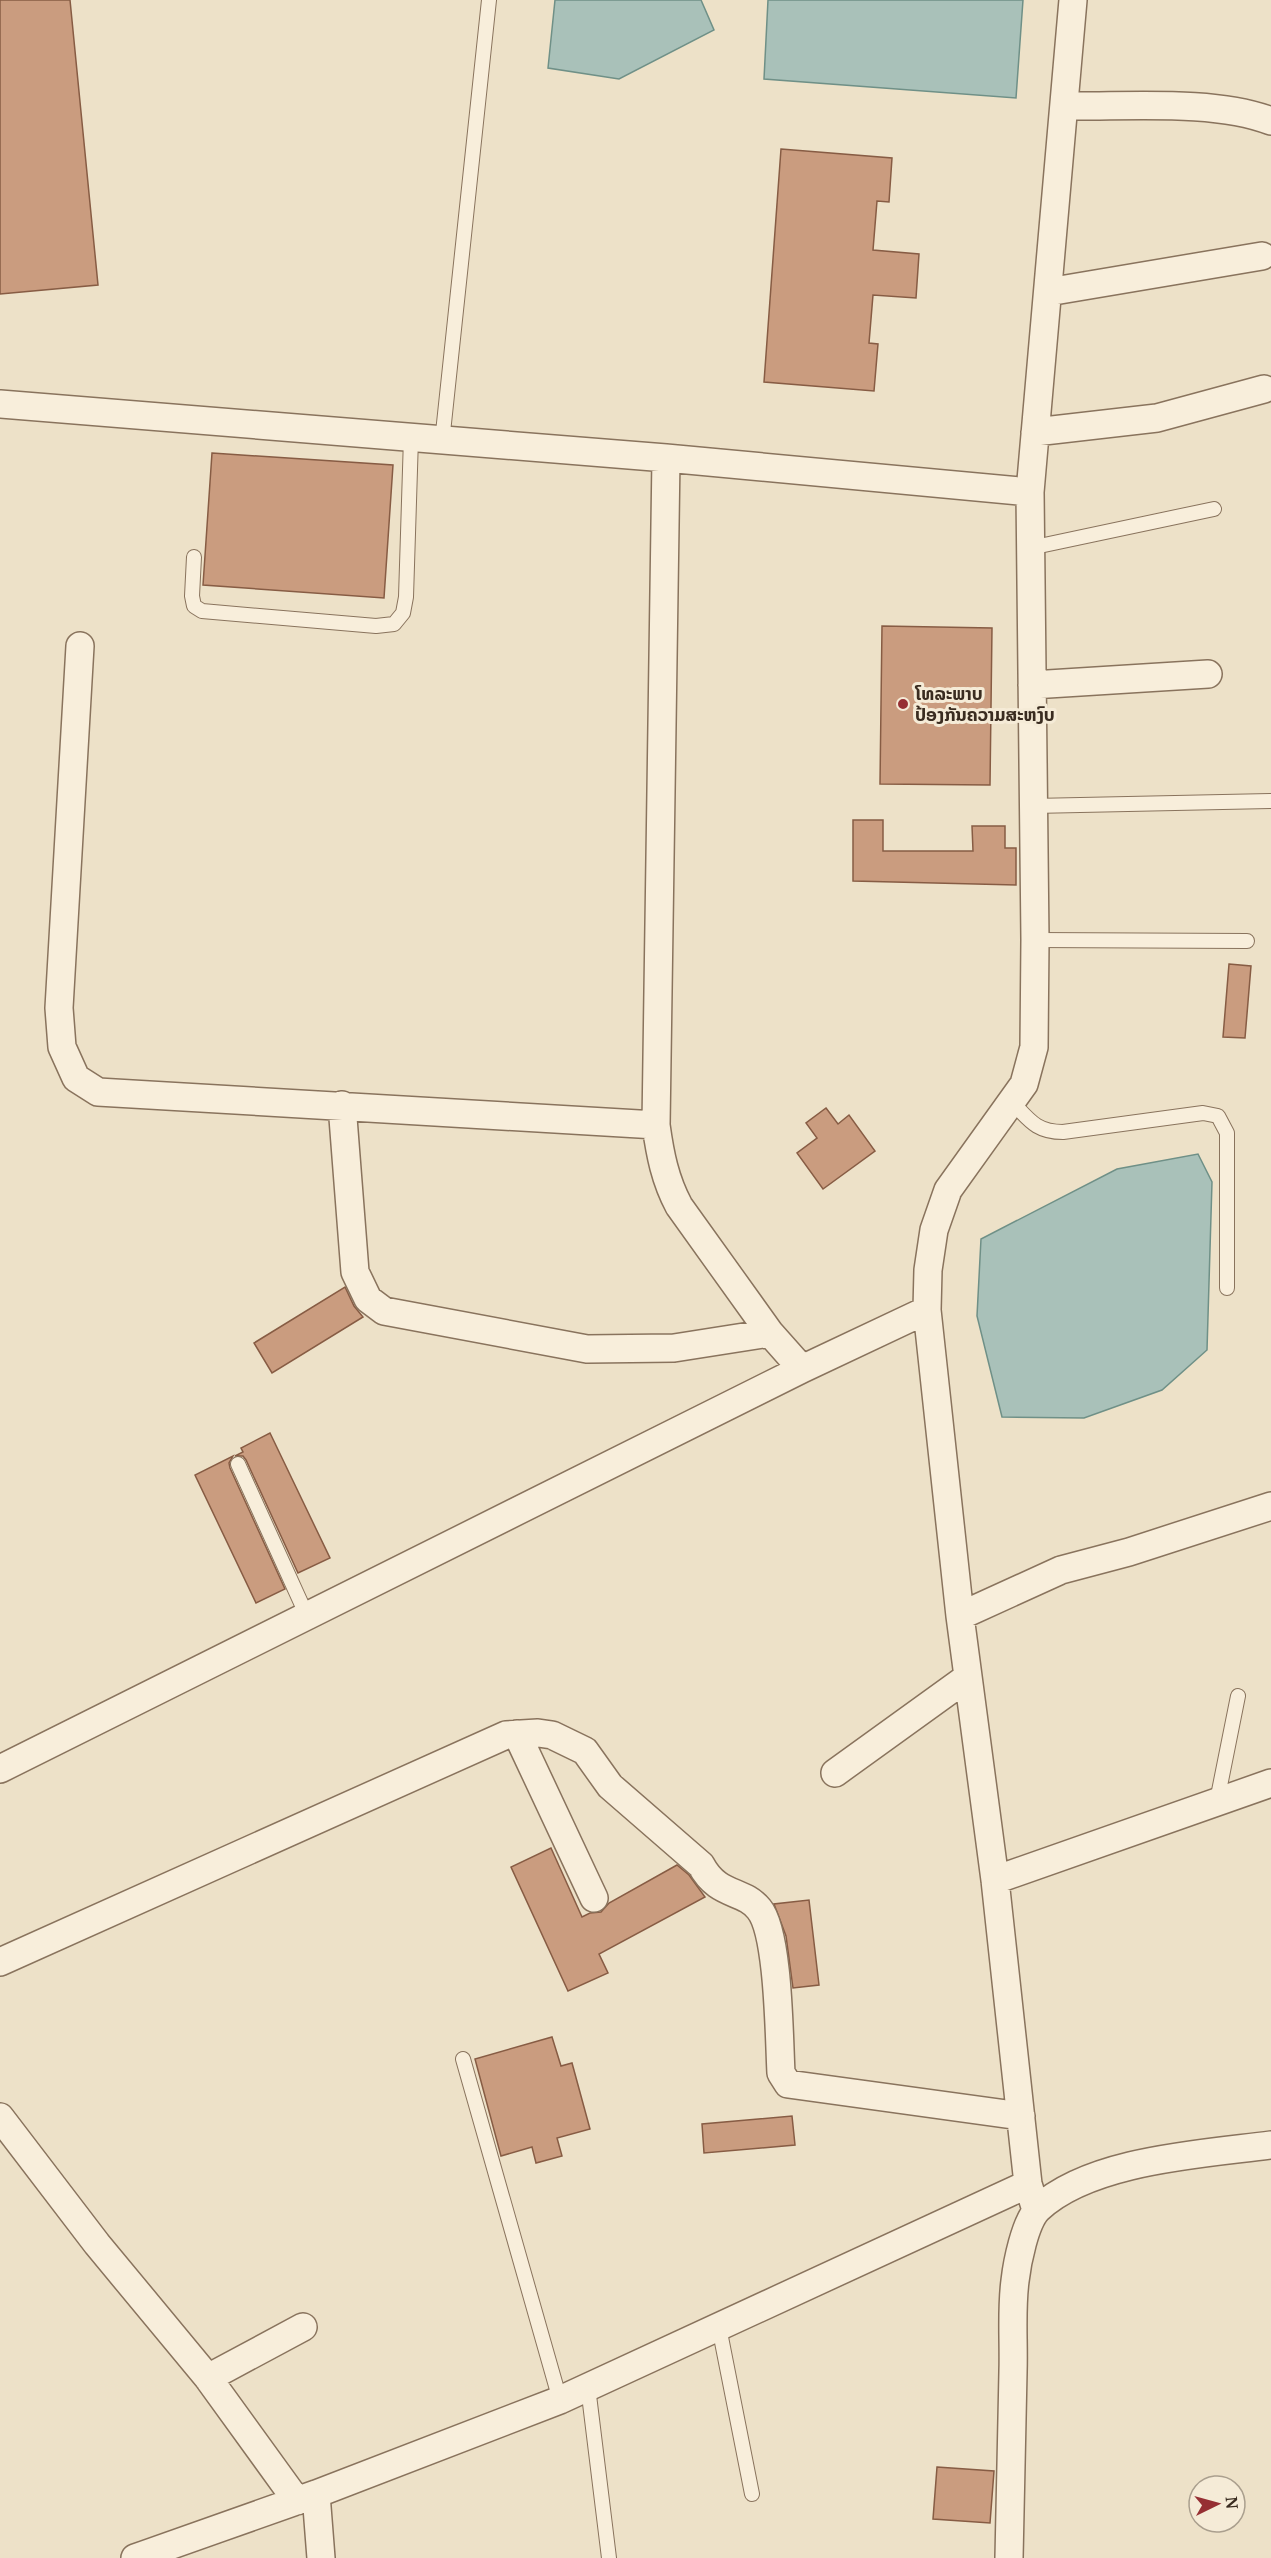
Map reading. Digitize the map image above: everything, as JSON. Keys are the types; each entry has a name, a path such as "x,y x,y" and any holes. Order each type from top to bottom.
{"street":[{"path":"1036,2210 1028,2184 995,1880 960,1616 927,1310 928,1270 934,1230 948,1190 1024,1084 1034,1047 1030,492 1074,0"},
{"path":"1064,106 1209,107 1271,121"},
{"path":"1048,292 1262,256"},
{"path":"1035,432 1157,418 1264,389"},
{"path":"0,404 442,442 666,458 1030,492"},
{"path":"666,458 656,1125 661,1158 669,1187 678,1206 770,1333 802,1369"},
{"path":"81,646 59,1008 62,1047 76,1078 98,1092 656,1125"},
{"path":"1032,685 1208,674"},
{"path":"342,1105 355,1272 368,1299 384,1311 587,1349 674,1348 770,1333"},
{"path":"0,1769 802,1369 927,1310"},
{"path":"960,1616 1061,1570 1129,1552 1271,1506"},
{"path":"836,1773 968,1677"},
{"path":"517,1734 594,1898"},
{"path":"0,1962 506,1735 552,1735 585,1751 610,1786 701,1865 707,1877 716,1885 757,1906 766,1919 772,1946 781,2073 788,2084 1020,2116"},
{"path":"995,1880 1271,1783"},
{"path":"0,2117 97,2244 307,2497 321,2558"},
{"path":"1009,2558 1015,2282 1028,2225 1036,2210 1055,2196 1092,2177 1113,2171 1167,2160 1271,2145"},
{"path":"135,2558 307,2497 560,2400 1028,2184"},
{"path":"208,2378 303,2327"}],"lane":[{"path":"442,442 489,0"},
{"path":"194,557 192,596 194,606 202,611 376,626 394,624 403,612 406,597 411,438"},
{"path":"1030,548 1214,509"},
{"path":"1033,806 1270,801"},
{"path":"1035,940 1247,941"},
{"path":"1012,1103 1036,1126 1047,1132 1063,1132 1203,1113 1218,1116 1227,1133 1227,1288"},
{"path":"238,1464 307,1616"},
{"path":"1217,1801 1238,1696"},
{"path":"463,2059 560,2400"},
{"path":"719,2327 752,2493"},
{"path":"588,2387 609,2558"}],"water":[{"path":"555,0 701,0 714,30 619,79 548,68"},
{"path":"768,0 1023,0 1016,98 764,79"},
{"path":"1198,1154 1212,1182 1207,1350 1162,1390 1084,1418 1002,1417 977,1316 981,1239 1117,1169"}],"building":[{"path":"0,0 70,0 98,285 0,294"},
{"path":"781,149 892,158 889,202 877,201 873,250 919,254 916,298 873,295 869,343 878,344 874,391 764,382"},
{"path":"212,453 393,465 384,598 203,585"},
{"name":"ໂທລະພາບ ປ້ອງກັນຄວາມສະຫງົບ","path":"882,626 992,628 990,785 880,784"},
{"path":"853,820 883,820 883,851 973,851 972,826 1005,826 1005,848 1016,848 1016,885 853,881"},
{"path":"1229,964 1251,966 1245,1038 1223,1037"},
{"path":"826,1108 838,1124 849,1115 875,1151 823,1189 797,1153 817,1138 806,1123"},
{"path":"345,1287 354,1306 363,1317 272,1373 254,1343"},
{"path":"270,1433 330,1558 298,1573 246,1460 243,1456 235,1456 243,1452 241,1448"},
{"path":"233,1456 229,1463 230,1468 285,1589 256,1603 195,1475"},
{"path":"551,1848 582,1917 590,1913 601,1912 609,1903 677,1865 689,1875 705,1897 599,1954 608,1973 568,1991 511,1867"},
{"path":"809,1900 819,1985 793,1988 786,1936 774,1904"},
{"path":"552,2037 561,2066 572,2063 590,2129 557,2138 562,2156 536,2163 532,2147 501,2156 475,2059"},
{"path":"792,2116 795,2145 704,2153 702,2124"},
{"path":"937,2467 994,2471 990,2523 933,2519"}],"place":[{"name":"ໂທລະພາບ ປ້ອງກັນຄວາມສະຫງົບ","path":"903,704"}]}
